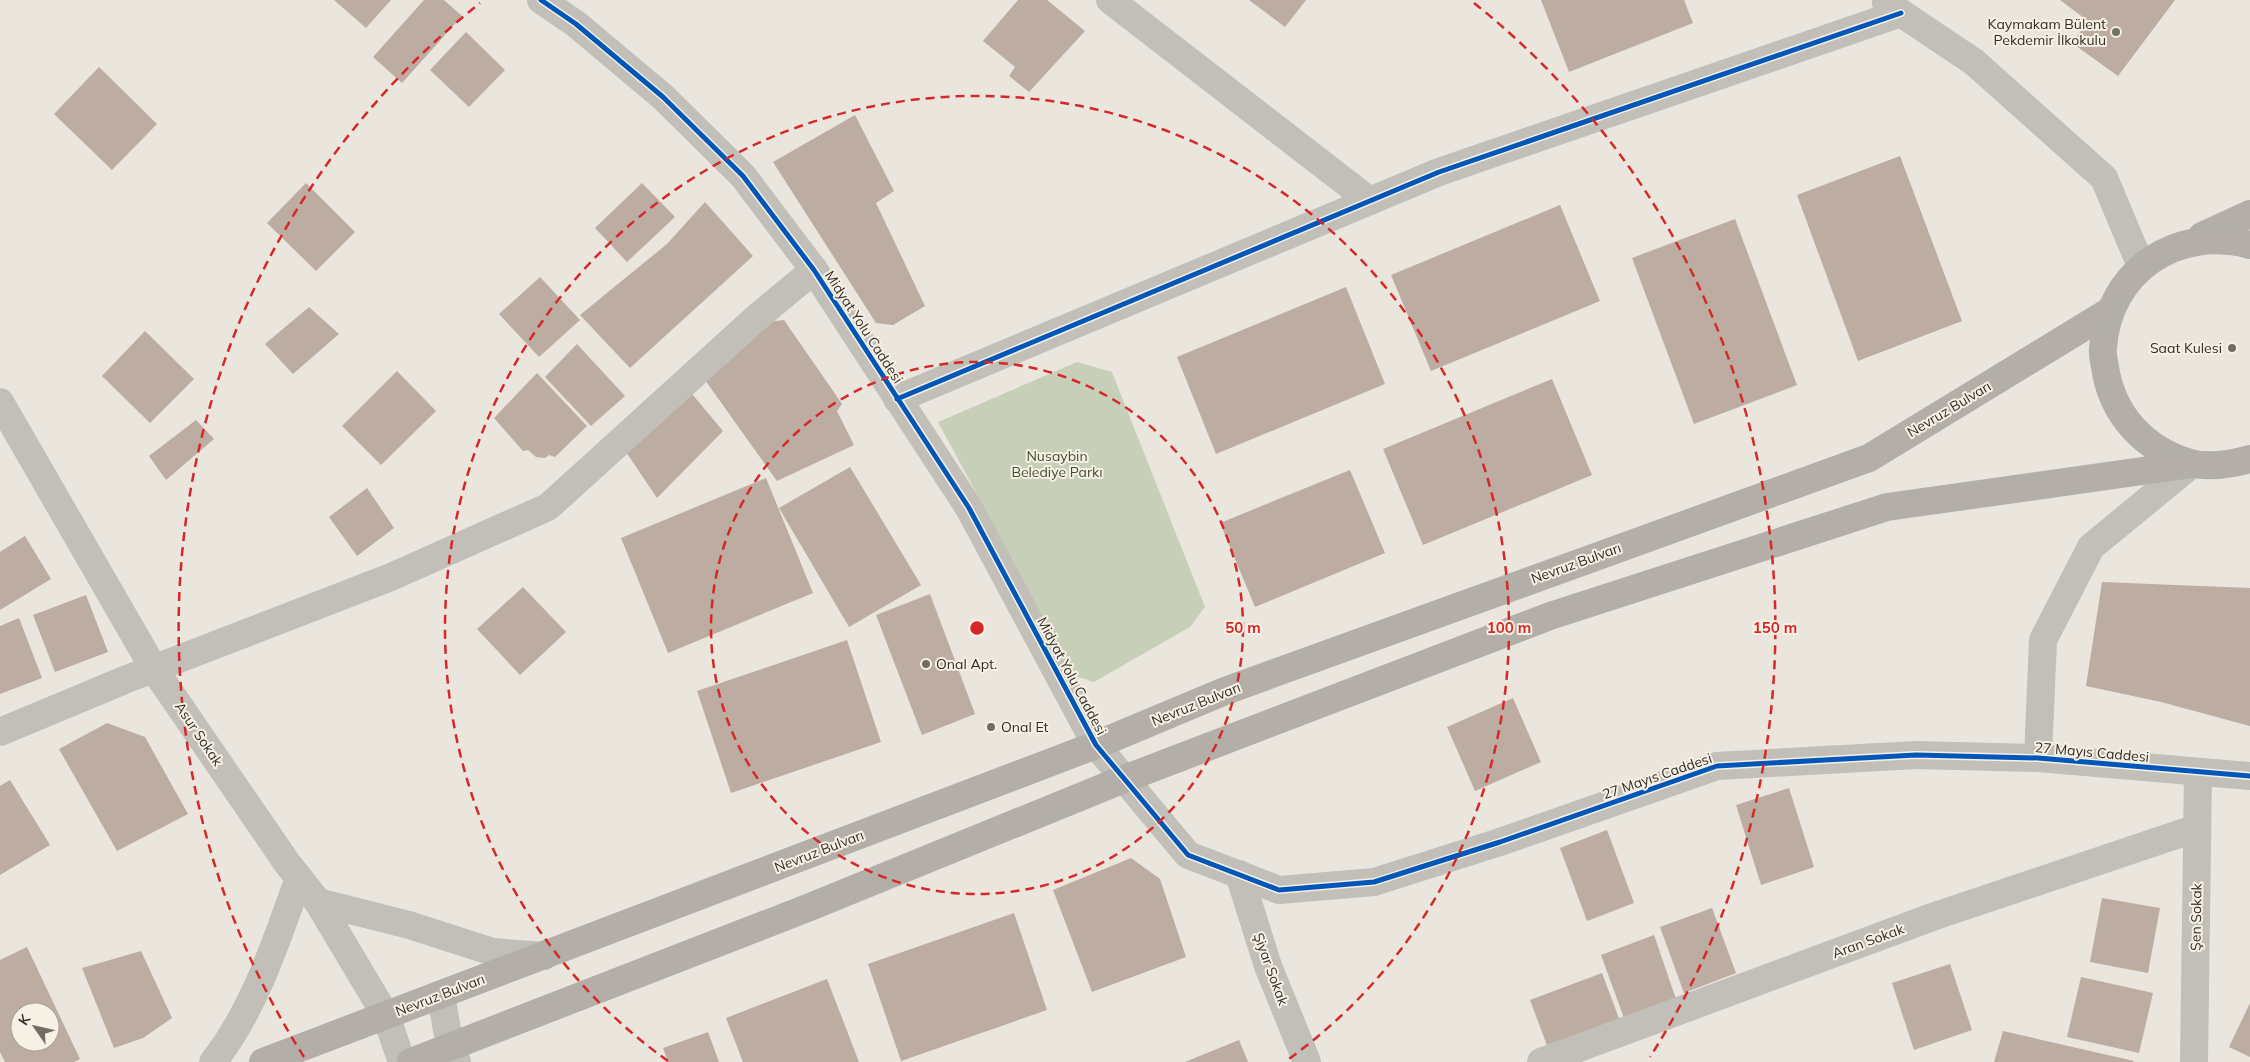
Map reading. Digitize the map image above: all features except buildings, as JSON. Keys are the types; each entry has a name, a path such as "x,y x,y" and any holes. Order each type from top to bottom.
{"main road":[{"path":"2192,464 2156,449 2127,423 2108,388 2102,349 2110,311 2123,287 2141,266 2165,250 2192,241 2250,214"},
{"path":"2192,241 2229,239 2250,245"},
{"name":"Nevruz Bulvarı","path":"263,1062 1096,746 1234,687 1869,458 2110,311"},
{"path":"411,1062 454,1054 1124,779 1550,616 1887,507 2192,464 2244,465"}],"street":[{"path":"1110,0 1370,201"},
{"name":"Midyat Yolu Caddesi","path":"556,4 576,24 663,97 743,176 814,270 969,508 1096,746 1124,779"},
{"path":"897,399 1439,172 1891,7 1974,62 2104,178 2141,266"},
{"path":"0,732 391,576 548,507 755,318 814,270"},
{"name":"Asur Sokak","path":"0,402 154,669 299,878 318,902 386,1016 402,1062"},
{"path":"2038,758 2043,640 2091,547 2192,464"},
{"name":"27 Mayıs Caddesi","path":"1124,779 1188,854 1279,890 1374,882 1500,842 1717,766 1916,755 2038,758 2250,776"},
{"name":"Şen Sokak","path":"2194,1062 2198,773"},
{"name":"Aran Sokak","path":"1541,1062 1935,916 2197,828"},
{"name":"Şiyar Sokak","path":"1239,874 1268,966 1307,1062"},
{"path":"213,1062 244,1013 271,952 299,878"},
{"path":"318,902 409,925 493,952 544,956"},
{"path":"441,995 454,1054"}],"green space":[{"name":"Nusaybin Belediye Parkı","path":"1077,362 1112,372 1205,607 1190,627 1094,682 1075,676 938,422"}],"cycle path":[{"path":"541,0 576,24 663,97 743,176 814,270 969,508 1096,745 1188,855 1279,890 1374,882 1500,842 1717,766 1916,755 2038,758 2250,776"},
{"path":"897,399 1439,172 1901,13"}],"place":[{"name":"Kaymakam Bülent Pekdemir İlkokulu","path":"2116,32"},
{"name":"Saat Kulesi","path":"2232,348"},
{"name":"Onal Apt.","path":"926,664"},
{"name":"Onal Et","path":"991,727"}]}
